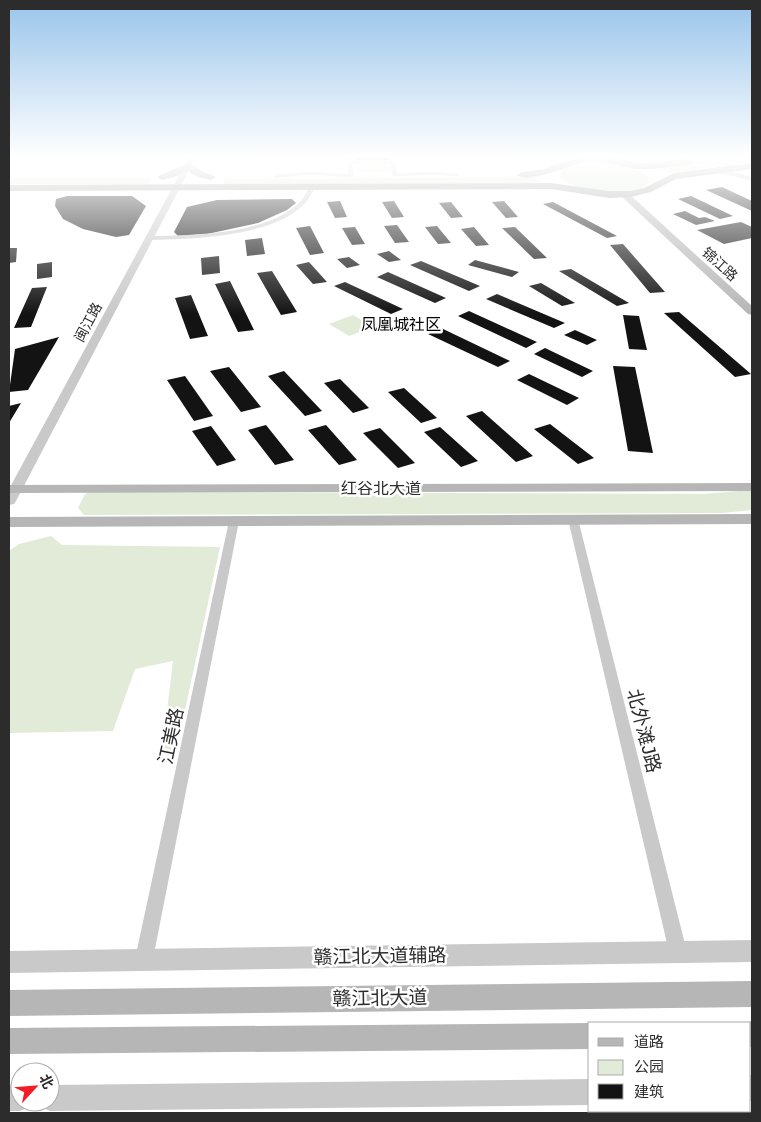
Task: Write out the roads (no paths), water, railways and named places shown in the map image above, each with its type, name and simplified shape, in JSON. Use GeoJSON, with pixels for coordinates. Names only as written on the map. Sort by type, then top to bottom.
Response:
{"type":"FeatureCollection","features":[{"type":"Feature","properties":{"kind":"main road","name":"锦江路"},"geometry":{"type":"LineString","coordinates":[[641,209],[752,312]]}},
{"type":"Feature","properties":{"kind":"main road","name":"红谷北大道"},"geometry":{"type":"LineString","coordinates":[[11,493],[752,487]]}},
{"type":"Feature","properties":{"kind":"main road","name":"红谷北大道"},"geometry":{"type":"LineString","coordinates":[[9,522],[752,519]]}},
{"type":"Feature","properties":{"kind":"main road","name":"赣江北大道"},"geometry":{"type":"LineString","coordinates":[[9,1003],[752,994]]}},
{"type":"Feature","properties":{"kind":"main road"},"geometry":{"type":"LineString","coordinates":[[9,1042],[588,1036]]}},
{"type":"Feature","properties":{"kind":"street","name":"闽江路"},"geometry":{"type":"LineString","coordinates":[[11,493],[165,209]]}},
{"type":"Feature","properties":{"kind":"street"},"geometry":{"type":"LineString","coordinates":[[150,238],[214,234],[271,221],[294,209]]}},
{"type":"Feature","properties":{"kind":"street","name":"北外滩J路"},"geometry":{"type":"LineString","coordinates":[[572,520],[678,952]]}},
{"type":"Feature","properties":{"kind":"street","name":"江美路"},"geometry":{"type":"LineString","coordinates":[[144,959],[234,521]]}},
{"type":"Feature","properties":{"kind":"street","name":"赣江北大道辅路"},"geometry":{"type":"LineString","coordinates":[[9,962],[752,951]]}},
{"type":"Feature","properties":{"kind":"street"},"geometry":{"type":"LineString","coordinates":[[60,1098],[588,1092]]}},
{"type":"Feature","properties":{"kind":"district","name":"凤凰城社区"},"geometry":{"type":"Point","coordinates":[401,324]}}]}
